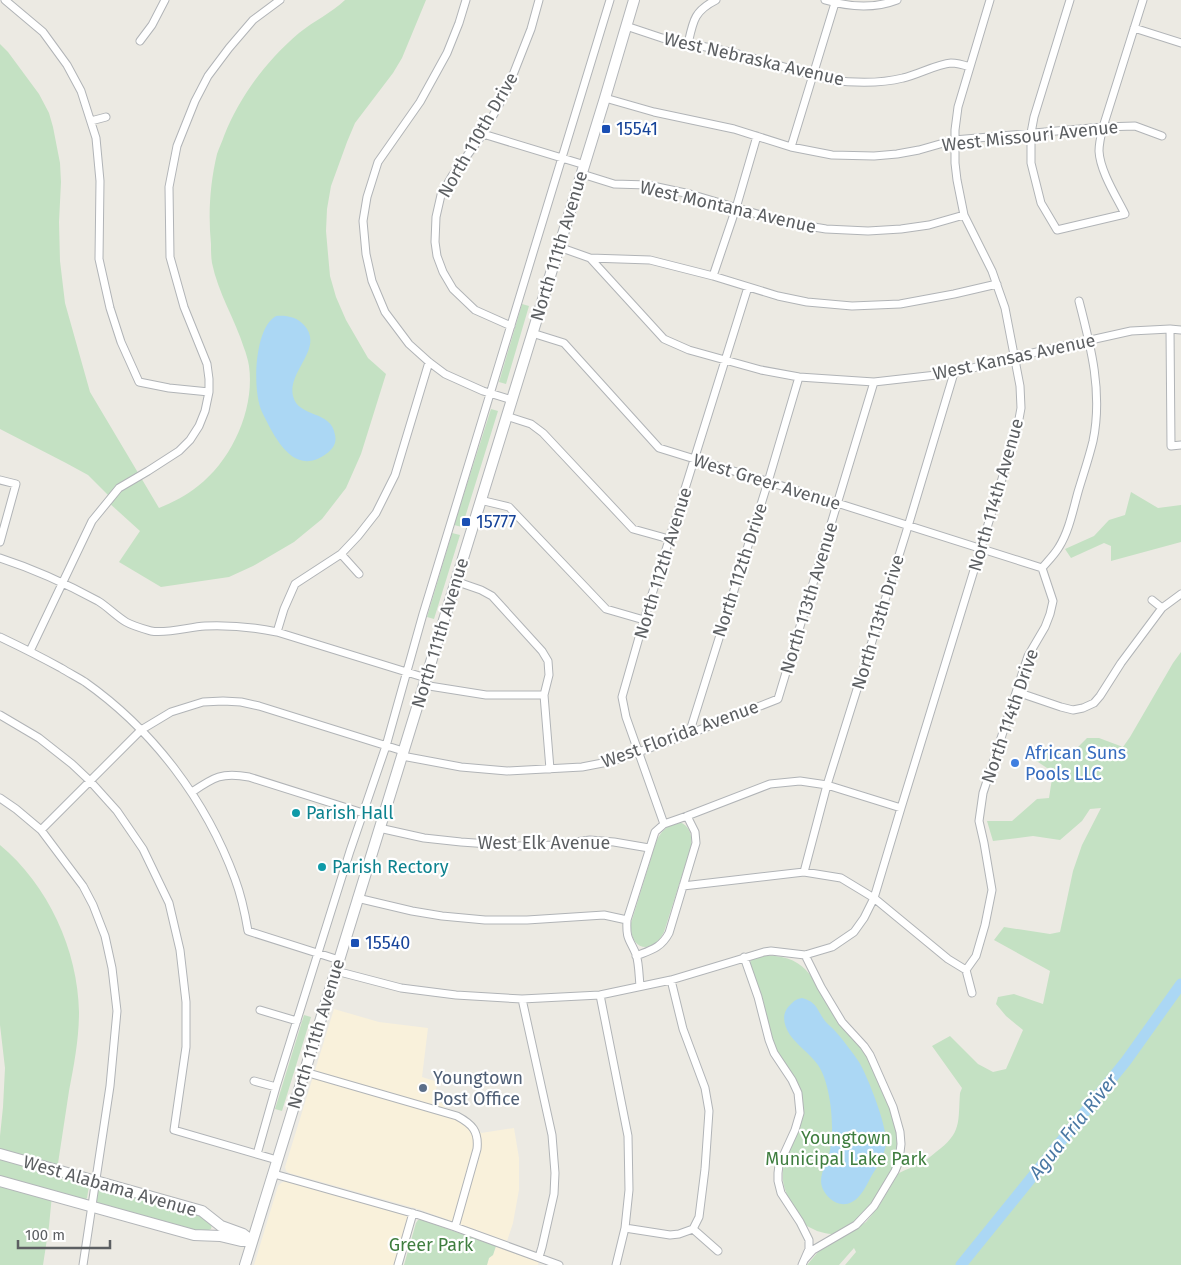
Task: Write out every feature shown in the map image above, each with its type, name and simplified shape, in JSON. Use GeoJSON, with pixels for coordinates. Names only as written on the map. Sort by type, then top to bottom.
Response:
{"type":"FeatureCollection","features":[{"type":"Feature","properties":{"kind":"street"},"geometry":{"type":"LineString","coordinates":[[5,0],[43,32],[81,91],[96,138],[100,181],[99,259],[110,308],[121,342],[139,382],[169,388],[209,392]]}},
{"type":"Feature","properties":{"kind":"street"},"geometry":{"type":"LineString","coordinates":[[140,41],[152,25],[164,0]]}},
{"type":"Feature","properties":{"kind":"street"},"geometry":{"type":"LineString","coordinates":[[30,651],[92,521],[119,488],[179,451],[190,440],[199,426],[209,392],[209,379],[207,364],[184,307],[170,257],[169,187],[177,146],[195,101],[208,76],[228,48],[253,20],[280,0]]}},
{"type":"Feature","properties":{"kind":"street"},"geometry":{"type":"LineString","coordinates":[[466,0],[447,53],[420,102],[378,162],[367,197],[363,221],[366,254],[372,281],[385,312],[409,344],[445,374],[463,383],[512,400]]}},
{"type":"Feature","properties":{"kind":"street","name":"North 110th Drive"},"geometry":{"type":"LineString","coordinates":[[511,326],[475,310],[453,288],[443,272],[437,256],[435,242],[436,216],[441,194],[483,134],[510,83],[539,0]]}},
{"type":"Feature","properties":{"kind":"street","name":"North 111th Avenue"},"geometry":{"type":"LineString","coordinates":[[257,1154],[318,953],[386,746],[423,614],[610,0]]}},
{"type":"Feature","properties":{"kind":"street","name":"North 111th Avenue"},"geometry":{"type":"LineString","coordinates":[[245,1265],[634,0]]}},
{"type":"Feature","properties":{"kind":"street"},"geometry":{"type":"LineString","coordinates":[[688,44],[692,26],[697,15],[703,7],[716,0]]}},
{"type":"Feature","properties":{"kind":"street"},"geometry":{"type":"LineString","coordinates":[[825,0],[848,5],[872,6],[897,0]]}},
{"type":"Feature","properties":{"kind":"street","name":"North 114th Avenue"},"geometry":{"type":"LineString","coordinates":[[805,955],[832,947],[854,932],[864,918],[874,898],[1019,420],[1021,393],[1019,375],[1005,308],[989,265],[964,215],[957,180],[954,140],[958,108],[990,0]]}},
{"type":"Feature","properties":{"kind":"street"},"geometry":{"type":"LineString","coordinates":[[1070,0],[1031,133],[1031,163],[1041,203],[1057,230],[1125,214],[1102,168],[1099,151],[1103,127],[1143,0]]}},
{"type":"Feature","properties":{"kind":"street"},"geometry":{"type":"LineString","coordinates":[[791,147],[835,3]]}},
{"type":"Feature","properties":{"kind":"street","name":"West Nebraska Avenue"},"geometry":{"type":"LineString","coordinates":[[626,26],[688,44],[735,53],[843,82],[874,82],[904,78],[952,63],[970,67]]}},
{"type":"Feature","properties":{"kind":"street"},"geometry":{"type":"LineString","coordinates":[[1134,28],[1181,43]]}},
{"type":"Feature","properties":{"kind":"street","name":"West Missouri Avenue"},"geometry":{"type":"LineString","coordinates":[[605,98],[640,108],[717,125],[791,147],[832,155],[874,156],[905,153],[954,140],[1103,127],[1135,126],[1162,136]]}},
{"type":"Feature","properties":{"kind":"street"},"geometry":{"type":"LineString","coordinates":[[91,121],[106,117]]}},
{"type":"Feature","properties":{"kind":"street","name":"West Montana Avenue"},"geometry":{"type":"LineString","coordinates":[[483,134],[562,158],[614,184],[648,186],[682,192],[784,222],[847,231],[886,231],[929,225],[964,215]]}},
{"type":"Feature","properties":{"kind":"street"},"geometry":{"type":"LineString","coordinates":[[713,276],[736,208],[757,136]]}},
{"type":"Feature","properties":{"kind":"street","name":"West Kansas Avenue"},"geometry":{"type":"LineString","coordinates":[[559,247],[590,258],[664,339],[689,350],[761,370],[799,377],[874,382],[954,373],[1014,357],[1132,331],[1181,330]]}},
{"type":"Feature","properties":{"kind":"street"},"geometry":{"type":"LineString","coordinates":[[590,258],[650,260],[713,276],[778,296],[807,302],[852,306],[900,304],[997,284]]}},
{"type":"Feature","properties":{"kind":"street","name":"North 112th Avenue"},"geometry":{"type":"LineString","coordinates":[[664,824],[624,713],[622,697],[644,620],[748,287]]}},
{"type":"Feature","properties":{"kind":"street"},"geometry":{"type":"LineString","coordinates":[[1042,568],[1056,552],[1063,538],[1093,441],[1097,414],[1096,374],[1090,341],[1079,301]]}},
{"type":"Feature","properties":{"kind":"street"},"geometry":{"type":"LineString","coordinates":[[1170,329],[1171,446],[1181,445]]}},
{"type":"Feature","properties":{"kind":"street","name":"West Greer Avenue"},"geometry":{"type":"LineString","coordinates":[[532,333],[564,343],[659,448],[1042,568]]}},
{"type":"Feature","properties":{"kind":"street"},"geometry":{"type":"LineString","coordinates":[[277,632],[284,609],[295,584],[341,554],[358,536],[376,512],[396,475],[429,362]]}},
{"type":"Feature","properties":{"kind":"street","name":"North 113th Drive"},"geometry":{"type":"LineString","coordinates":[[804,872],[828,785],[909,526],[954,373]]}},
{"type":"Feature","properties":{"kind":"street","name":"North 112th Drive"},"geometry":{"type":"LineString","coordinates":[[688,734],[768,482],[799,377]]}},
{"type":"Feature","properties":{"kind":"street","name":"North 113th Avenue"},"geometry":{"type":"LineString","coordinates":[[778,699],[874,382]]}},
{"type":"Feature","properties":{"kind":"street"},"geometry":{"type":"LineString","coordinates":[[506,416],[531,424],[543,433],[633,529],[669,539]]}},
{"type":"Feature","properties":{"kind":"street"},"geometry":{"type":"LineString","coordinates":[[0,480],[16,484],[0,542]]}},
{"type":"Feature","properties":{"kind":"street"},"geometry":{"type":"LineString","coordinates":[[480,500],[508,507],[606,609],[644,620]]}},
{"type":"Feature","properties":{"kind":"street"},"geometry":{"type":"LineString","coordinates":[[341,554],[359,574]]}},
{"type":"Feature","properties":{"kind":"street"},"geometry":{"type":"LineString","coordinates":[[0,558],[62,583],[100,602],[127,623],[153,632],[204,626],[256,628],[277,632],[407,672],[425,681],[486,695],[544,695]]}},
{"type":"Feature","properties":{"kind":"street","name":"North 114th Drive"},"geometry":{"type":"LineString","coordinates":[[966,970],[976,956],[992,890],[979,821],[983,792],[1028,656],[1045,627],[1053,601],[1042,568]]}},
{"type":"Feature","properties":{"kind":"street"},"geometry":{"type":"LineString","coordinates":[[455,581],[492,596],[542,651],[548,661],[549,675],[544,695],[550,769]]}},
{"type":"Feature","properties":{"kind":"street"},"geometry":{"type":"LineString","coordinates":[[1017,692],[1073,710],[1094,703],[1162,608],[1181,594]]}},
{"type":"Feature","properties":{"kind":"street"},"geometry":{"type":"LineString","coordinates":[[1152,600],[1162,608]]}},
{"type":"Feature","properties":{"kind":"street"},"geometry":{"type":"LineString","coordinates":[[0,637],[83,680],[114,704],[167,759],[192,792],[215,833],[236,879],[248,931],[339,960]]}},
{"type":"Feature","properties":{"kind":"street","name":"West Florida Avenue"},"geometry":{"type":"LineString","coordinates":[[41,830],[140,730],[170,712],[203,702],[223,700],[259,706],[403,753],[461,767],[507,771],[582,767],[613,761],[778,699]]}},
{"type":"Feature","properties":{"kind":"street"},"geometry":{"type":"LineString","coordinates":[[0,715],[39,738],[72,764],[117,811],[143,849],[169,903],[180,950],[186,1002],[186,1047],[174,1130],[278,1160]]}},
{"type":"Feature","properties":{"kind":"street"},"geometry":{"type":"LineString","coordinates":[[192,792],[212,778],[236,774],[363,813]]}},
{"type":"Feature","properties":{"kind":"street"},"geometry":{"type":"LineString","coordinates":[[640,986],[636,956],[626,934],[627,920],[655,832],[664,824],[770,784],[800,781],[828,785],[900,808]]}},
{"type":"Feature","properties":{"kind":"street"},"geometry":{"type":"LineString","coordinates":[[0,798],[41,830],[83,886],[93,905],[105,936],[112,968],[117,1011],[110,1086],[83,1265]]}},
{"type":"Feature","properties":{"kind":"street"},"geometry":{"type":"LineString","coordinates":[[636,956],[656,948],[665,940],[669,933],[696,842],[694,832],[686,816]]}},
{"type":"Feature","properties":{"kind":"street","name":"West Elk Avenue"},"geometry":{"type":"LineString","coordinates":[[379,828],[424,838],[471,843],[517,846],[590,840],[649,848]]}},
{"type":"Feature","properties":{"kind":"street"},"geometry":{"type":"LineString","coordinates":[[683,886],[804,872],[841,878],[874,898],[948,960],[966,970],[972,993]]}},
{"type":"Feature","properties":{"kind":"street"},"geometry":{"type":"LineString","coordinates":[[357,898],[412,911],[484,920],[545,920],[604,915],[627,920]]}},
{"type":"Feature","properties":{"kind":"street"},"geometry":{"type":"LineString","coordinates":[[336,971],[401,988],[456,995],[522,999],[600,995],[671,980],[744,957],[771,951],[805,955],[842,1022],[870,1055],[893,1107],[900,1132],[900,1144],[899,1161],[895,1171],[874,1206],[856,1225],[813,1250],[804,1262]]}},
{"type":"Feature","properties":{"kind":"street"},"geometry":{"type":"LineString","coordinates":[[744,957],[758,997],[774,1054],[792,1080],[798,1093],[800,1113],[795,1130],[779,1165],[778,1181],[781,1193],[809,1240],[809,1248],[804,1262]]}},
{"type":"Feature","properties":{"kind":"street"},"geometry":{"type":"LineString","coordinates":[[625,1228],[670,1235],[679,1234],[693,1229],[699,1217],[709,1111],[705,1088],[683,1029],[671,980]]}},
{"type":"Feature","properties":{"kind":"street"},"geometry":{"type":"LineString","coordinates":[[600,995],[628,1136],[629,1190],[625,1228],[616,1265]]}},
{"type":"Feature","properties":{"kind":"street"},"geometry":{"type":"LineString","coordinates":[[522,999],[552,1136],[555,1173],[554,1194],[539,1257]]}},
{"type":"Feature","properties":{"kind":"street","name":"North 111th Avenue"},"geometry":{"type":"LineString","coordinates":[[260,1010],[297,1021]]}},
{"type":"Feature","properties":{"kind":"street"},"geometry":{"type":"LineString","coordinates":[[305,1072],[457,1116],[474,1129],[478,1141],[477,1149],[455,1226]]}},
{"type":"Feature","properties":{"kind":"street","name":"North 111th Avenue"},"geometry":{"type":"LineString","coordinates":[[254,1081],[276,1087]]}},
{"type":"Feature","properties":{"kind":"street","name":"West Alabama Avenue"},"geometry":{"type":"LineString","coordinates":[[0,1154],[202,1211],[221,1226],[243,1234],[252,1241]]}},
{"type":"Feature","properties":{"kind":"street"},"geometry":{"type":"LineString","coordinates":[[274,1174],[455,1226],[559,1265]]}},
{"type":"Feature","properties":{"kind":"street","name":"West Alabama Avenue"},"geometry":{"type":"LineString","coordinates":[[0,1181],[194,1235],[220,1236],[241,1241],[252,1241]]}},
{"type":"Feature","properties":{"kind":"street"},"geometry":{"type":"LineString","coordinates":[[398,1265],[412,1213]]}},
{"type":"Feature","properties":{"kind":"street"},"geometry":{"type":"LineString","coordinates":[[693,1229],[718,1251]]}},
{"type":"Feature","properties":{"kind":"shaded area"},"geometry":{"type":"Polygon","coordinates":[[[334,1009],[379,1022],[428,1028],[422,1077],[438,1082],[433,1100],[442,1103],[446,1109],[474,1123],[481,1133],[514,1128],[519,1158],[519,1190],[513,1223],[507,1241],[418,1209],[286,1171],[285,1167],[334,1009]]]}},
{"type":"Feature","properties":{"kind":"shaded area"},"geometry":{"type":"Polygon","coordinates":[[[285,1181],[406,1215],[408,1220],[394,1265],[254,1265],[278,1186],[285,1181]]]}},
{"type":"Feature","properties":{"kind":"shaded area"},"geometry":{"type":"Polygon","coordinates":[[[496,1246],[539,1261],[538,1265],[487,1265],[496,1246]]]}},
{"type":"Feature","properties":{"kind":"green space"},"geometry":{"type":"Polygon","coordinates":[[[345,0],[426,0],[402,58],[355,123],[331,186],[327,209],[326,231],[330,276],[336,297],[346,320],[368,358],[386,374],[361,454],[346,488],[322,519],[294,542],[253,566],[229,577],[161,587],[119,562],[140,531],[108,502],[111,498],[88,475],[0,429],[0,44],[39,94],[49,113],[53,127],[60,163],[60,261],[65,303],[90,392],[159,508],[193,490],[221,462],[231,448],[238,432],[248,399],[250,382],[248,359],[218,285],[212,261],[210,199],[218,152],[230,121],[246,93],[265,67],[299,33],[345,0]]]}},
{"type":"Feature","properties":{"kind":"green space"},"geometry":{"type":"Polygon","coordinates":[[[522,304],[529,306],[506,384],[499,382],[522,304]]]}},
{"type":"Feature","properties":{"kind":"green space"},"geometry":{"type":"Polygon","coordinates":[[[491,409],[498,411],[462,527],[454,525],[491,409]]]}},
{"type":"Feature","properties":{"kind":"green space"},"geometry":{"type":"Polygon","coordinates":[[[1131,492],[1158,508],[1181,505],[1181,542],[1111,561],[1111,546],[1104,543],[1071,558],[1065,549],[1094,536],[1109,520],[1125,515],[1131,492]]]}},
{"type":"Feature","properties":{"kind":"green space"},"geometry":{"type":"Polygon","coordinates":[[[452,533],[460,535],[434,619],[427,617],[452,533]]]}},
{"type":"Feature","properties":{"kind":"green space"},"geometry":{"type":"Polygon","coordinates":[[[1181,652],[1181,1265],[845,1265],[856,1252],[854,1248],[839,1265],[807,1265],[818,1252],[866,1222],[879,1206],[898,1174],[926,1160],[944,1145],[954,1133],[957,1126],[962,1088],[932,1046],[950,1036],[978,1064],[993,1072],[1006,1069],[1023,1030],[1006,1016],[996,1004],[998,997],[1014,994],[1043,1004],[1050,971],[994,940],[1004,927],[1050,934],[1060,932],[1073,871],[1082,845],[1101,808],[1090,809],[1082,821],[1060,840],[1033,836],[993,841],[987,821],[1012,821],[1037,799],[1049,798],[1053,772],[1035,760],[1038,748],[1075,750],[1087,738],[1099,738],[1123,747],[1181,652]]]}},
{"type":"Feature","properties":{"kind":"green space"},"geometry":{"type":"Polygon","coordinates":[[[680,822],[690,832],[691,847],[664,932],[654,945],[642,947],[634,939],[631,932],[631,923],[656,842],[665,829],[672,824],[680,822]]]}},
{"type":"Feature","properties":{"kind":"green space"},"geometry":{"type":"Polygon","coordinates":[[[0,845],[17,861],[46,899],[66,942],[73,965],[79,1022],[57,1170],[0,1154],[5,1068],[0,1025],[0,845]]]}},
{"type":"Feature","properties":{"kind":"green space","name":"Youngtown Municipal Lake Park"},"geometry":{"type":"Polygon","coordinates":[[[760,956],[788,958],[806,970],[841,1026],[859,1045],[868,1058],[885,1095],[894,1122],[898,1150],[890,1173],[878,1195],[866,1211],[857,1220],[834,1234],[817,1231],[807,1226],[795,1211],[784,1186],[783,1173],[785,1162],[799,1130],[803,1104],[799,1090],[780,1058],[775,1045],[763,1000],[750,964],[752,959],[760,956]]]}},
{"type":"Feature","properties":{"kind":"green space"},"geometry":{"type":"Polygon","coordinates":[[[304,1015],[311,1017],[282,1111],[275,1109],[304,1015]]]}},
{"type":"Feature","properties":{"kind":"green space"},"geometry":{"type":"Polygon","coordinates":[[[0,1158],[88,1183],[87,1198],[85,1200],[0,1179],[0,1158]]]}},
{"type":"Feature","properties":{"kind":"green space"},"geometry":{"type":"Polygon","coordinates":[[[0,1181],[52,1195],[43,1265],[0,1265],[0,1181]]]}},
{"type":"Feature","properties":{"kind":"green space"},"geometry":{"type":"Polygon","coordinates":[[[101,1187],[199,1213],[212,1224],[211,1229],[200,1233],[96,1203],[97,1190],[101,1187]]]}},
{"type":"Feature","properties":{"kind":"green space","name":"Greer Park"},"geometry":{"type":"Polygon","coordinates":[[[418,1220],[496,1246],[493,1255],[489,1258],[487,1265],[404,1265],[418,1220]]]}},
{"type":"Feature","properties":{"kind":"water"},"geometry":{"type":"Polygon","coordinates":[[[276,316],[295,318],[304,325],[309,334],[308,351],[295,378],[293,396],[301,408],[328,421],[333,427],[335,438],[334,446],[331,450],[314,460],[304,461],[294,458],[286,451],[272,432],[259,402],[256,376],[259,346],[263,333],[276,316]]]}},
{"type":"Feature","properties":{"kind":"water"},"geometry":{"type":"Polygon","coordinates":[[[802,998],[814,1004],[825,1021],[839,1035],[859,1062],[872,1090],[886,1136],[886,1144],[881,1161],[861,1194],[847,1204],[838,1203],[830,1198],[824,1191],[821,1182],[822,1173],[829,1155],[832,1131],[831,1107],[826,1083],[818,1065],[790,1035],[784,1019],[788,1007],[797,999],[802,998]]]}},
{"type":"Feature","properties":{"kind":"waterway","name":"Agua Fria River"},"geometry":{"type":"LineString","coordinates":[[961,1265],[1126,1061],[1181,984]]}},
{"type":"Feature","properties":{"kind":"place","name":"15541"},"geometry":{"type":"Point","coordinates":[606,129]}},
{"type":"Feature","properties":{"kind":"place","name":"15777"},"geometry":{"type":"Point","coordinates":[466,522]}},
{"type":"Feature","properties":{"kind":"place","name":"African Suns Pools LLC"},"geometry":{"type":"Point","coordinates":[1015,763]}},
{"type":"Feature","properties":{"kind":"place","name":"Parish Hall"},"geometry":{"type":"Point","coordinates":[296,813]}},
{"type":"Feature","properties":{"kind":"place","name":"Parish Rectory"},"geometry":{"type":"Point","coordinates":[322,867]}},
{"type":"Feature","properties":{"kind":"place","name":"15540"},"geometry":{"type":"Point","coordinates":[355,943]}},
{"type":"Feature","properties":{"kind":"place","name":"Youngtown Post Office"},"geometry":{"type":"Point","coordinates":[423,1088]}}]}
